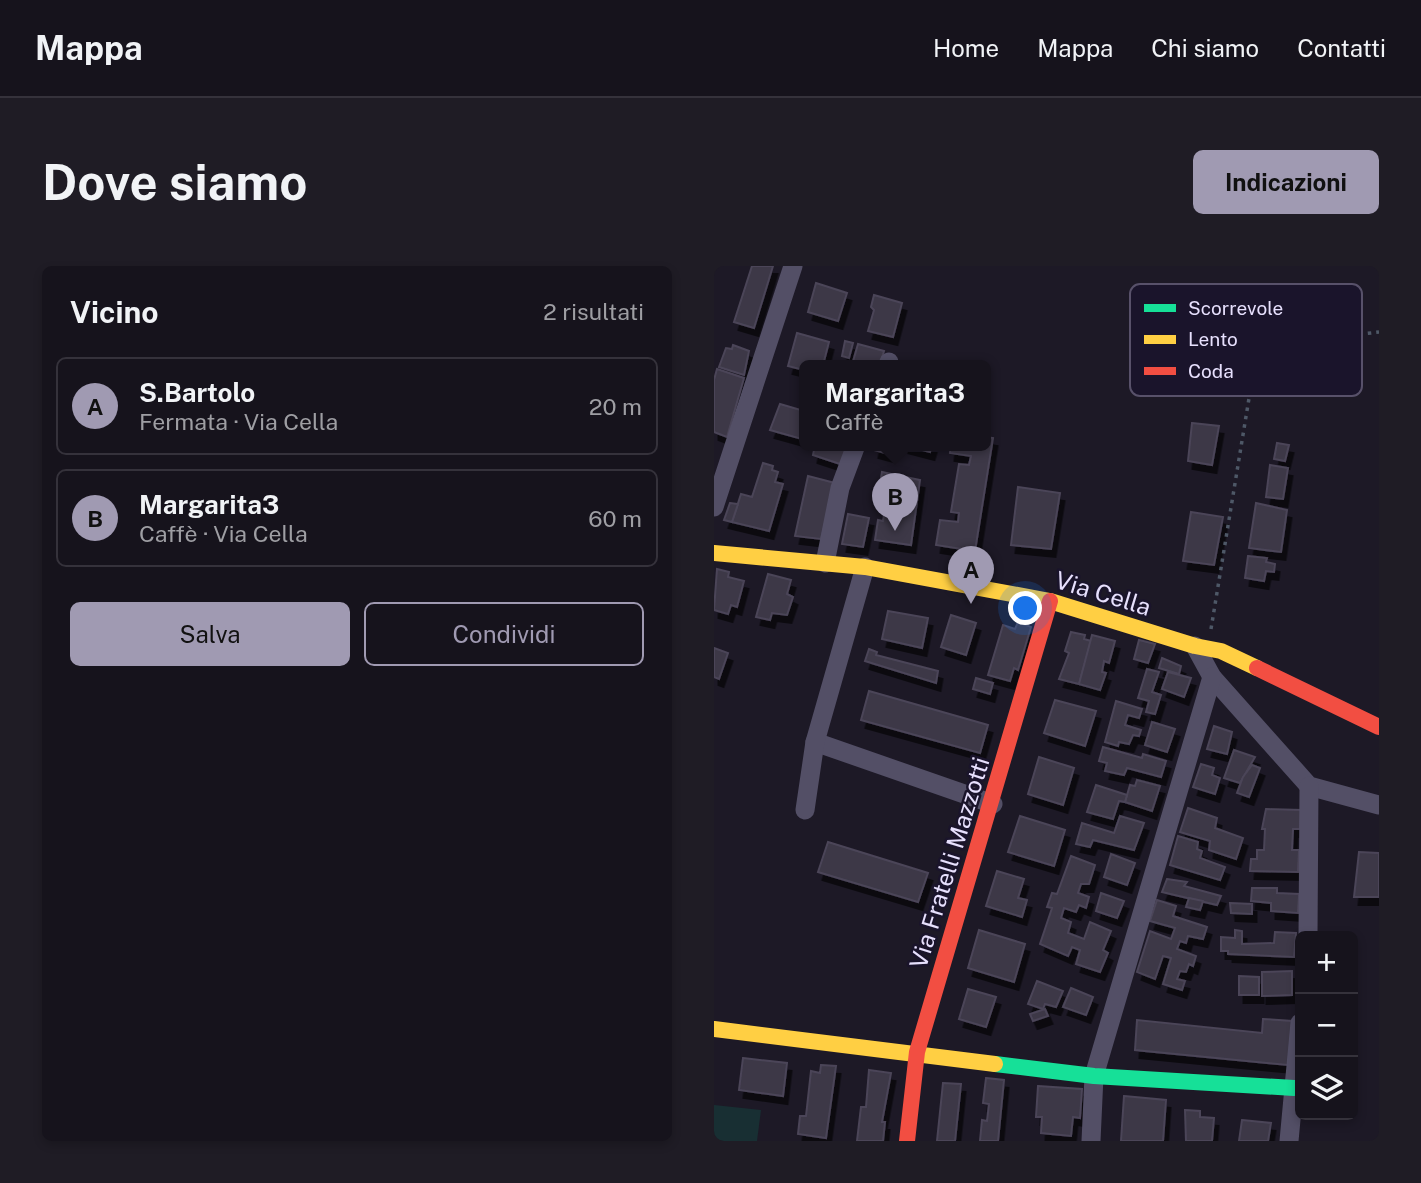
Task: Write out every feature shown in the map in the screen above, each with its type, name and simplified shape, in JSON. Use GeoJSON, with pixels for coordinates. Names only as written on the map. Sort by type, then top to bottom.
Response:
{"type":"FeatureCollection","features":[{"type":"Feature","properties":{"kind":"street"},"geometry":{"type":"LineString","coordinates":[[714,507],[793,266]]}},
{"type":"Feature","properties":{"kind":"street"},"geometry":{"type":"LineString","coordinates":[[825,563],[840,488],[854,451]]}},
{"type":"Feature","properties":{"kind":"street","name":"Via Cella"},"geometry":{"type":"LineString","coordinates":[[714,553],[865,567],[1051,601],[1221,651],[1379,727]]}},
{"type":"Feature","properties":{"kind":"street"},"geometry":{"type":"LineString","coordinates":[[805,810],[815,742],[865,567]]}},
{"type":"Feature","properties":{"kind":"street","name":"Via Fratelli Mazzotti"},"geometry":{"type":"LineString","coordinates":[[907,1141],[917,1052],[993,804],[1051,601]]}},
{"type":"Feature","properties":{"kind":"street"},"geometry":{"type":"LineString","coordinates":[[1201,647],[1212,677],[1310,786],[1379,805]]}},
{"type":"Feature","properties":{"kind":"street"},"geometry":{"type":"LineString","coordinates":[[1091,1141],[1094,1076],[1212,677]]}},
{"type":"Feature","properties":{"kind":"street"},"geometry":{"type":"LineString","coordinates":[[815,742],[993,804]]}},
{"type":"Feature","properties":{"kind":"street"},"geometry":{"type":"LineString","coordinates":[[1308,931],[1310,786]]}},
{"type":"Feature","properties":{"kind":"street"},"geometry":{"type":"LineString","coordinates":[[714,1029],[1094,1076],[1294,1088]]}},
{"type":"Feature","properties":{"kind":"street"},"geometry":{"type":"LineString","coordinates":[[1289,1141],[1297,1057]]}},
{"type":"Feature","properties":{"kind":"path"},"geometry":{"type":"LineString","coordinates":[[1201,647],[1249,396]]}},
{"type":"Feature","properties":{"kind":"green space"},"geometry":{"type":"Polygon","coordinates":[[[714,1105],[761,1110],[757,1141],[714,1141],[714,1105]]]}},
{"type":"Feature","properties":{"kind":"building"},"geometry":{"type":"Polygon","coordinates":[[[752,266],[773,266],[754,328],[734,322],[752,266]]]}},
{"type":"Feature","properties":{"kind":"building"},"geometry":{"type":"Polygon","coordinates":[[[816,283],[847,293],[838,321],[808,312],[816,283]]]}},
{"type":"Feature","properties":{"kind":"building"},"geometry":{"type":"Polygon","coordinates":[[[874,295],[902,303],[893,337],[868,331],[874,310],[871,307],[874,295]]]}},
{"type":"Feature","properties":{"kind":"building"},"geometry":{"type":"Polygon","coordinates":[[[797,333],[829,342],[824,360],[799,360],[799,369],[788,366],[797,333]]]}},
{"type":"Feature","properties":{"kind":"building"},"geometry":{"type":"Polygon","coordinates":[[[845,341],[853,343],[849,358],[842,356],[845,341]]]}},
{"type":"Feature","properties":{"kind":"building"},"geometry":{"type":"Polygon","coordinates":[[[858,344],[884,351],[881,360],[853,360],[858,344]]]}},
{"type":"Feature","properties":{"kind":"building"},"geometry":{"type":"Polygon","coordinates":[[[733,345],[749,351],[744,375],[719,367],[726,348],[732,349],[733,345]]]}},
{"type":"Feature","properties":{"kind":"building"},"geometry":{"type":"Polygon","coordinates":[[[717,369],[744,378],[727,437],[714,432],[714,380],[717,369]]]}},
{"type":"Feature","properties":{"kind":"building"},"geometry":{"type":"Polygon","coordinates":[[[780,404],[799,410],[799,438],[770,430],[780,404]]]}},
{"type":"Feature","properties":{"kind":"building"},"geometry":{"type":"Polygon","coordinates":[[[1192,423],[1219,426],[1212,465],[1188,461],[1192,423]]]}},
{"type":"Feature","properties":{"kind":"building"},"geometry":{"type":"Polygon","coordinates":[[[1277,443],[1289,445],[1285,461],[1274,459],[1277,443]]]}},
{"type":"Feature","properties":{"kind":"building"},"geometry":{"type":"Polygon","coordinates":[[[814,451],[846,451],[843,465],[813,455],[814,451]]]}},
{"type":"Feature","properties":{"kind":"building"},"geometry":{"type":"Polygon","coordinates":[[[991,451],[975,551],[936,545],[940,520],[958,522],[959,513],[951,512],[959,464],[969,465],[971,456],[950,453],[991,451]]]}},
{"type":"Feature","properties":{"kind":"building"},"geometry":{"type":"Polygon","coordinates":[[[763,463],[773,466],[772,470],[778,472],[775,482],[783,484],[769,531],[732,522],[741,494],[752,497],[763,463]]]}},
{"type":"Feature","properties":{"kind":"building"},"geometry":{"type":"Polygon","coordinates":[[[1270,465],[1288,468],[1283,499],[1266,497],[1270,465]]]}},
{"type":"Feature","properties":{"kind":"building"},"geometry":{"type":"Polygon","coordinates":[[[882,472],[920,480],[911,545],[875,540],[878,520],[883,521],[888,491],[879,489],[882,472]]]}},
{"type":"Feature","properties":{"kind":"building"},"geometry":{"type":"Polygon","coordinates":[[[808,476],[835,483],[821,539],[795,536],[808,476]]]}},
{"type":"Feature","properties":{"kind":"building"},"geometry":{"type":"Polygon","coordinates":[[[1018,487],[1060,493],[1051,549],[1011,545],[1018,487]]]}},
{"type":"Feature","properties":{"kind":"building"},"geometry":{"type":"Polygon","coordinates":[[[730,503],[738,504],[732,522],[724,520],[730,503]]]}},
{"type":"Feature","properties":{"kind":"building"},"geometry":{"type":"Polygon","coordinates":[[[1256,503],[1287,510],[1281,552],[1249,548],[1256,503]]]}},
{"type":"Feature","properties":{"kind":"building"},"geometry":{"type":"Polygon","coordinates":[[[1191,512],[1223,517],[1214,565],[1183,561],[1191,512]]]}},
{"type":"Feature","properties":{"kind":"building"},"geometry":{"type":"Polygon","coordinates":[[[848,514],[869,518],[863,547],[842,544],[848,514]]]}},
{"type":"Feature","properties":{"kind":"building"},"geometry":{"type":"Polygon","coordinates":[[[1248,556],[1267,558],[1266,562],[1275,564],[1274,572],[1266,571],[1264,581],[1245,578],[1248,556]]]}},
{"type":"Feature","properties":{"kind":"building"},"geometry":{"type":"Polygon","coordinates":[[[717,569],[729,572],[728,577],[744,581],[737,607],[731,605],[728,614],[714,610],[717,569]]]}},
{"type":"Feature","properties":{"kind":"building"},"geometry":{"type":"Polygon","coordinates":[[[768,574],[791,580],[787,594],[793,597],[787,615],[772,613],[770,620],[756,617],[768,574]]]}},
{"type":"Feature","properties":{"kind":"building"},"geometry":{"type":"Polygon","coordinates":[[[888,611],[928,618],[922,648],[882,639],[888,611]]]}},
{"type":"Feature","properties":{"kind":"building"},"geometry":{"type":"Polygon","coordinates":[[[951,615],[976,623],[966,655],[941,647],[951,615]]]}},
{"type":"Feature","properties":{"kind":"building"},"geometry":{"type":"Polygon","coordinates":[[[1018,622],[1031,627],[1018,670],[1014,668],[1010,681],[988,675],[1003,625],[1015,629],[1018,622]]]}},
{"type":"Feature","properties":{"kind":"building"},"geometry":{"type":"Polygon","coordinates":[[[1071,632],[1085,635],[1084,639],[1091,641],[1079,684],[1059,679],[1069,653],[1065,651],[1071,632]]]}},
{"type":"Feature","properties":{"kind":"building"},"geometry":{"type":"Polygon","coordinates":[[[1092,635],[1115,641],[1109,663],[1104,661],[1102,672],[1106,673],[1100,690],[1079,684],[1092,635]]]}},
{"type":"Feature","properties":{"kind":"building"},"geometry":{"type":"Polygon","coordinates":[[[1139,640],[1155,644],[1148,663],[1134,659],[1139,640]]]}},
{"type":"Feature","properties":{"kind":"building"},"geometry":{"type":"Polygon","coordinates":[[[714,648],[728,653],[719,679],[714,677],[714,648]]]}},
{"type":"Feature","properties":{"kind":"building"},"geometry":{"type":"Polygon","coordinates":[[[869,649],[877,652],[876,655],[938,671],[936,683],[865,661],[869,649]]]}},
{"type":"Feature","properties":{"kind":"building"},"geometry":{"type":"Polygon","coordinates":[[[1162,658],[1181,666],[1179,674],[1159,668],[1162,658]]]}},
{"type":"Feature","properties":{"kind":"building"},"geometry":{"type":"Polygon","coordinates":[[[1147,669],[1159,672],[1152,692],[1161,695],[1155,714],[1146,712],[1149,701],[1138,698],[1147,669]]]}},
{"type":"Feature","properties":{"kind":"building"},"geometry":{"type":"Polygon","coordinates":[[[1168,672],[1191,678],[1184,697],[1162,689],[1168,672]]]}},
{"type":"Feature","properties":{"kind":"building"},"geometry":{"type":"Polygon","coordinates":[[[976,678],[993,683],[990,694],[973,689],[976,678]]]}},
{"type":"Feature","properties":{"kind":"building"},"geometry":{"type":"Polygon","coordinates":[[[869,691],[988,725],[980,753],[861,720],[869,691]]]}},
{"type":"Feature","properties":{"kind":"building"},"geometry":{"type":"Polygon","coordinates":[[[1055,700],[1096,711],[1085,746],[1044,733],[1055,700]]]}},
{"type":"Feature","properties":{"kind":"building"},"geometry":{"type":"Polygon","coordinates":[[[1116,701],[1142,709],[1139,718],[1128,715],[1125,725],[1141,730],[1139,736],[1133,735],[1129,744],[1119,742],[1118,746],[1105,742],[1116,701]]]}},
{"type":"Feature","properties":{"kind":"building"},"geometry":{"type":"Polygon","coordinates":[[[1152,722],[1175,729],[1167,752],[1145,745],[1152,722]]]}},
{"type":"Feature","properties":{"kind":"building"},"geometry":{"type":"Polygon","coordinates":[[[1214,726],[1232,732],[1227,754],[1207,749],[1214,726]]]}},
{"type":"Feature","properties":{"kind":"building"},"geometry":{"type":"Polygon","coordinates":[[[1103,747],[1142,758],[1143,754],[1166,761],[1161,777],[1127,768],[1124,775],[1105,771],[1107,763],[1099,761],[1103,747]]]}},
{"type":"Feature","properties":{"kind":"building"},"geometry":{"type":"Polygon","coordinates":[[[1234,750],[1255,757],[1240,783],[1224,778],[1234,750]]]}},
{"type":"Feature","properties":{"kind":"building"},"geometry":{"type":"Polygon","coordinates":[[[1039,757],[1074,768],[1063,805],[1028,794],[1039,757]]]}},
{"type":"Feature","properties":{"kind":"building"},"geometry":{"type":"Polygon","coordinates":[[[1201,764],[1214,768],[1212,775],[1220,778],[1215,794],[1193,787],[1201,764]]]}},
{"type":"Feature","properties":{"kind":"building"},"geometry":{"type":"Polygon","coordinates":[[[1252,765],[1260,768],[1249,797],[1237,793],[1243,777],[1252,765]]]}},
{"type":"Feature","properties":{"kind":"building"},"geometry":{"type":"Polygon","coordinates":[[[1137,780],[1160,786],[1152,811],[1125,802],[1130,785],[1135,786],[1137,780]]]}},
{"type":"Feature","properties":{"kind":"building"},"geometry":{"type":"Polygon","coordinates":[[[1096,785],[1127,795],[1125,802],[1119,801],[1113,819],[1087,812],[1096,785]]]}},
{"type":"Feature","properties":{"kind":"building"},"geometry":{"type":"Polygon","coordinates":[[[1188,808],[1217,818],[1215,828],[1243,838],[1236,859],[1209,850],[1210,841],[1180,832],[1188,808]]]}},
{"type":"Feature","properties":{"kind":"building"},"geometry":{"type":"Polygon","coordinates":[[[1266,809],[1301,810],[1300,829],[1293,829],[1292,850],[1299,850],[1298,872],[1250,871],[1251,859],[1257,859],[1257,850],[1264,850],[1265,829],[1262,829],[1266,809]]]}},
{"type":"Feature","properties":{"kind":"building"},"geometry":{"type":"Polygon","coordinates":[[[1020,816],[1065,830],[1054,866],[1008,852],[1020,816]]]}},
{"type":"Feature","properties":{"kind":"building"},"geometry":{"type":"Polygon","coordinates":[[[1120,816],[1144,823],[1134,850],[1093,840],[1090,847],[1076,844],[1082,823],[1114,833],[1120,816]]]}},
{"type":"Feature","properties":{"kind":"building"},"geometry":{"type":"Polygon","coordinates":[[[1178,836],[1198,842],[1197,849],[1202,851],[1200,858],[1225,867],[1220,880],[1170,865],[1178,836]]]}},
{"type":"Feature","properties":{"kind":"building"},"geometry":{"type":"Polygon","coordinates":[[[828,842],[928,873],[918,902],[818,872],[828,842]]]}},
{"type":"Feature","properties":{"kind":"building"},"geometry":{"type":"Polygon","coordinates":[[[1359,852],[1379,853],[1379,897],[1354,897],[1359,852]]]}},
{"type":"Feature","properties":{"kind":"building"},"geometry":{"type":"Polygon","coordinates":[[[1111,854],[1135,863],[1127,885],[1104,877],[1111,854]]]}},
{"type":"Feature","properties":{"kind":"building"},"geometry":{"type":"Polygon","coordinates":[[[1071,856],[1095,865],[1089,884],[1081,884],[1078,893],[1089,897],[1086,908],[1079,905],[1076,912],[1064,908],[1061,918],[1071,922],[1068,933],[1084,939],[1090,922],[1111,931],[1103,950],[1108,953],[1100,972],[1076,964],[1080,950],[1072,947],[1068,956],[1040,944],[1052,908],[1047,907],[1052,893],[1057,894],[1071,856]]]}},
{"type":"Feature","properties":{"kind":"building"},"geometry":{"type":"Polygon","coordinates":[[[997,871],[1024,879],[1018,898],[1027,900],[1022,917],[986,906],[997,871]]]}},
{"type":"Feature","properties":{"kind":"building"},"geometry":{"type":"Polygon","coordinates":[[[1167,879],[1187,882],[1184,886],[1221,896],[1217,905],[1162,892],[1167,879]]]}},
{"type":"Feature","properties":{"kind":"building"},"geometry":{"type":"Polygon","coordinates":[[[1252,888],[1277,888],[1277,893],[1299,894],[1298,913],[1271,911],[1271,903],[1251,901],[1252,888]]]}},
{"type":"Feature","properties":{"kind":"building"},"geometry":{"type":"Polygon","coordinates":[[[1101,893],[1124,901],[1117,918],[1096,911],[1101,893]]]}},
{"type":"Feature","properties":{"kind":"building"},"geometry":{"type":"Polygon","coordinates":[[[1189,898],[1203,901],[1200,910],[1186,907],[1189,898]]]}},
{"type":"Feature","properties":{"kind":"building"},"geometry":{"type":"Polygon","coordinates":[[[1157,900],[1176,906],[1173,916],[1207,927],[1203,939],[1188,936],[1186,943],[1180,941],[1177,949],[1196,956],[1193,966],[1189,964],[1186,972],[1180,971],[1177,979],[1185,981],[1182,990],[1163,984],[1171,958],[1163,956],[1155,979],[1137,972],[1150,931],[1171,939],[1175,928],[1150,921],[1157,900]]]}},
{"type":"Feature","properties":{"kind":"building"},"geometry":{"type":"Polygon","coordinates":[[[1230,903],[1252,904],[1252,914],[1231,913],[1230,903]]]}},
{"type":"Feature","properties":{"kind":"building"},"geometry":{"type":"Polygon","coordinates":[[[979,930],[1025,944],[1014,982],[968,968],[979,930]]]}},
{"type":"Feature","properties":{"kind":"building"},"geometry":{"type":"Polygon","coordinates":[[[1235,930],[1242,931],[1242,944],[1274,943],[1275,932],[1295,933],[1294,957],[1228,954],[1228,951],[1221,951],[1221,937],[1235,938],[1235,930]]]}},
{"type":"Feature","properties":{"kind":"building"},"geometry":{"type":"Polygon","coordinates":[[[1292,971],[1292,995],[1262,996],[1262,972],[1292,971]]]}},
{"type":"Feature","properties":{"kind":"building"},"geometry":{"type":"Polygon","coordinates":[[[1239,976],[1259,977],[1259,995],[1239,995],[1239,976]]]}},
{"type":"Feature","properties":{"kind":"building"},"geometry":{"type":"Polygon","coordinates":[[[1037,981],[1063,991],[1056,1007],[1045,1004],[1043,1009],[1028,1004],[1037,981]]]}},
{"type":"Feature","properties":{"kind":"building"},"geometry":{"type":"Polygon","coordinates":[[[1071,988],[1093,997],[1086,1015],[1063,1007],[1071,988]]]}},
{"type":"Feature","properties":{"kind":"building"},"geometry":{"type":"Polygon","coordinates":[[[968,989],[996,997],[986,1027],[959,1019],[968,989]]]}},
{"type":"Feature","properties":{"kind":"building"},"geometry":{"type":"Polygon","coordinates":[[[1045,1009],[1048,1016],[1033,1021],[1030,1014],[1045,1009]]]}},
{"type":"Feature","properties":{"kind":"building"},"geometry":{"type":"Polygon","coordinates":[[[1263,1019],[1292,1021],[1288,1065],[1135,1050],[1137,1020],[1262,1033],[1263,1019]]]}},
{"type":"Feature","properties":{"kind":"building"},"geometry":{"type":"Polygon","coordinates":[[[743,1058],[787,1063],[783,1096],[739,1090],[743,1058]]]}},
{"type":"Feature","properties":{"kind":"building"},"geometry":{"type":"Polygon","coordinates":[[[821,1065],[836,1066],[826,1138],[798,1134],[800,1116],[806,1116],[811,1071],[820,1073],[821,1065]]]}},
{"type":"Feature","properties":{"kind":"building"},"geometry":{"type":"Polygon","coordinates":[[[869,1070],[891,1073],[882,1122],[885,1122],[883,1141],[857,1141],[861,1107],[866,1107],[869,1070]]]}},
{"type":"Feature","properties":{"kind":"building"},"geometry":{"type":"Polygon","coordinates":[[[986,1078],[1004,1080],[998,1141],[980,1141],[982,1120],[987,1121],[989,1104],[983,1103],[986,1078]]]}},
{"type":"Feature","properties":{"kind":"building"},"geometry":{"type":"Polygon","coordinates":[[[943,1083],[961,1084],[955,1141],[937,1141],[943,1083]]]}},
{"type":"Feature","properties":{"kind":"building"},"geometry":{"type":"Polygon","coordinates":[[[1038,1086],[1082,1089],[1080,1118],[1073,1117],[1071,1136],[1041,1133],[1042,1117],[1036,1117],[1038,1086]]]}},
{"type":"Feature","properties":{"kind":"building"},"geometry":{"type":"Polygon","coordinates":[[[1124,1096],[1166,1100],[1163,1141],[1121,1141],[1124,1096]]]}},
{"type":"Feature","properties":{"kind":"building"},"geometry":{"type":"Polygon","coordinates":[[[1185,1110],[1200,1111],[1200,1117],[1214,1118],[1212,1141],[1186,1141],[1185,1110]]]}},
{"type":"Feature","properties":{"kind":"building"},"geometry":{"type":"Polygon","coordinates":[[[1242,1120],[1271,1123],[1268,1141],[1239,1141],[1242,1120]]]}},
{"type":"Feature","properties":{"kind":"traffic: fast"},"geometry":{"type":"LineString","coordinates":[[995,1064],[1094,1076],[1294,1088]]}},
{"type":"Feature","properties":{"kind":"traffic: slow"},"geometry":{"type":"LineString","coordinates":[[714,553],[865,567],[1050,601],[1195,646],[1221,651],[1257,668]]}},
{"type":"Feature","properties":{"kind":"traffic: slow"},"geometry":{"type":"LineString","coordinates":[[714,1029],[995,1064]]}},
{"type":"Feature","properties":{"kind":"traffic: jam"},"geometry":{"type":"LineString","coordinates":[[907,1141],[917,1052],[1050,601]]}},
{"type":"Feature","properties":{"kind":"traffic: jam"},"geometry":{"type":"LineString","coordinates":[[1257,668],[1379,727]]}},
{"type":"Feature","properties":{"kind":"place","name":"Margarita3"},"geometry":{"type":"Point","coordinates":[895,531]}},
{"type":"Feature","properties":{"kind":"place","name":"S.Bartolo"},"geometry":{"type":"Point","coordinates":[971,604]}}]}
